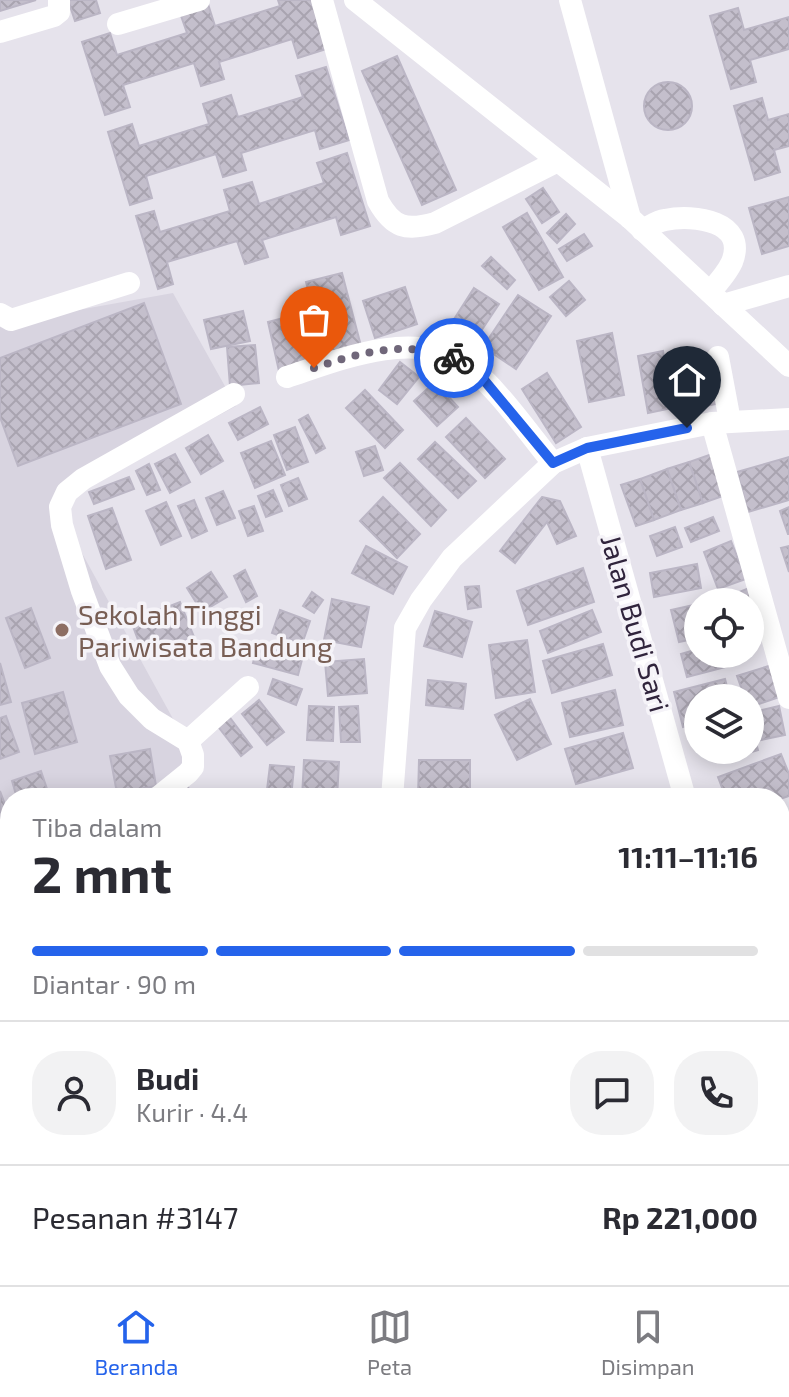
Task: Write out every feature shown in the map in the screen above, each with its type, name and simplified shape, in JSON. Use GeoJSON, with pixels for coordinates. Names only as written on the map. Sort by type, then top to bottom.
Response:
{"type":"FeatureCollection","features":[{"type":"Feature","properties":{"kind":"street"},"geometry":{"type":"LineString","coordinates":[[0,32],[54,16],[59,12],[59,0]]}},
{"type":"Feature","properties":{"kind":"street"},"geometry":{"type":"LineString","coordinates":[[118,24],[199,0]]}},
{"type":"Feature","properties":{"kind":"street"},"geometry":{"type":"LineString","coordinates":[[322,0],[378,201],[395,223],[417,228],[435,223],[558,161]]}},
{"type":"Feature","properties":{"kind":"street"},"geometry":{"type":"LineString","coordinates":[[355,0],[636,224],[789,366]]}},
{"type":"Feature","properties":{"kind":"street"},"geometry":{"type":"LineString","coordinates":[[570,0],[636,224]]}},
{"type":"Feature","properties":{"kind":"street"},"geometry":{"type":"LineString","coordinates":[[636,224],[677,219],[703,220],[725,227],[733,234],[733,260],[717,298]]}},
{"type":"Feature","properties":{"kind":"street"},"geometry":{"type":"LineString","coordinates":[[0,314],[11,320],[129,283]]}},
{"type":"Feature","properties":{"kind":"street"},"geometry":{"type":"LineString","coordinates":[[717,298],[789,286]]}},
{"type":"Feature","properties":{"kind":"street"},"geometry":{"type":"LineString","coordinates":[[287,377],[341,359],[377,352],[408,347],[434,351],[461,361],[484,380],[553,463]]}},
{"type":"Feature","properties":{"kind":"street"},"geometry":{"type":"LineString","coordinates":[[718,357],[721,422],[789,698]]}},
{"type":"Feature","properties":{"kind":"street"},"geometry":{"type":"LineString","coordinates":[[169,788],[193,767],[188,741],[152,719],[129,696],[110,666],[82,591],[62,525],[60,507],[67,492],[83,479],[234,394]]}},
{"type":"Feature","properties":{"kind":"street"},"geometry":{"type":"LineString","coordinates":[[393,788],[405,628],[452,558],[553,463],[587,448],[721,422],[789,419]]}},
{"type":"Feature","properties":{"kind":"street","name":"Jalan Budi Sari"},"geometry":{"type":"LineString","coordinates":[[587,448],[682,788]]}},
{"type":"Feature","properties":{"kind":"street"},"geometry":{"type":"LineString","coordinates":[[188,741],[248,687]]}},
{"type":"Feature","properties":{"kind":"shaded area","name":"Sekolah Tinggi Pariwisata Bandung"},"geometry":{"type":"Polygon","coordinates":[[[173,293],[236,406],[55,504],[194,757],[158,788],[0,788],[0,324],[173,293]]]}},
{"type":"Feature","properties":{"kind":"building"},"geometry":{"type":"Polygon","coordinates":[[[0,0],[36,0],[0,11],[0,0]]]}},
{"type":"Feature","properties":{"kind":"building"},"geometry":{"type":"Polygon","coordinates":[[[68,0],[96,0],[100,13],[75,21],[68,0]]]}},
{"type":"Feature","properties":{"kind":"building"},"geometry":{"type":"Polygon","coordinates":[[[278,0],[311,0],[326,49],[298,58],[292,39],[219,62],[224,79],[201,86],[194,63],[123,85],[130,107],[105,115],[82,42],[110,33],[117,55],[187,33],[180,13],[208,4],[215,26],[280,6],[278,0]]]}},
{"type":"Feature","properties":{"kind":"building"},"geometry":{"type":"Polygon","coordinates":[[[738,8],[744,30],[789,17],[789,49],[750,60],[756,82],[731,89],[710,16],[738,8]]]}},
{"type":"Feature","properties":{"kind":"building"},"geometry":{"type":"Polygon","coordinates":[[[397,56],[456,190],[422,205],[362,71],[397,56]]]}},
{"type":"Feature","properties":{"kind":"building"},"geometry":{"type":"Polygon","coordinates":[[[326,67],[349,140],[320,149],[315,130],[241,153],[246,170],[223,177],[216,154],[146,176],[152,198],[130,205],[108,132],[132,124],[139,146],[209,124],[203,104],[231,95],[238,117],[303,97],[296,76],[326,67]]]}},
{"type":"Feature","properties":{"kind":"building"},"geometry":{"type":"Polygon","coordinates":[[[668,82],[685,89],[692,106],[685,123],[668,130],[651,123],[644,106],[651,89],[668,82]]]}},
{"type":"Feature","properties":{"kind":"building"},"geometry":{"type":"Polygon","coordinates":[[[762,98],[768,120],[789,114],[789,146],[774,150],[780,172],[755,180],[734,106],[762,98]]]}},
{"type":"Feature","properties":{"kind":"building"},"geometry":{"type":"Polygon","coordinates":[[[347,153],[370,226],[341,235],[336,217],[262,240],[268,257],[245,264],[237,241],[167,262],[173,284],[158,289],[136,216],[154,211],[160,232],[230,211],[224,190],[252,182],[259,204],[324,183],[317,163],[347,153]]]}},
{"type":"Feature","properties":{"kind":"building"},"geometry":{"type":"Polygon","coordinates":[[[543,188],[559,212],[542,223],[526,199],[543,188]]]}},
{"type":"Feature","properties":{"kind":"building"},"geometry":{"type":"Polygon","coordinates":[[[789,197],[789,246],[762,254],[749,208],[789,197]]]}},
{"type":"Feature","properties":{"kind":"building"},"geometry":{"type":"Polygon","coordinates":[[[527,213],[563,277],[539,290],[503,227],[527,213]]]}},
{"type":"Feature","properties":{"kind":"building"},"geometry":{"type":"Polygon","coordinates":[[[566,214],[575,224],[557,243],[547,233],[566,214]]]}},
{"type":"Feature","properties":{"kind":"building"},"geometry":{"type":"Polygon","coordinates":[[[584,234],[592,246],[567,261],[559,249],[584,234]]]}},
{"type":"Feature","properties":{"kind":"building"},"geometry":{"type":"Polygon","coordinates":[[[491,257],[515,280],[507,289],[482,266],[491,257]]]}},
{"type":"Feature","properties":{"kind":"building"},"geometry":{"type":"Polygon","coordinates":[[[342,273],[361,346],[325,355],[306,282],[342,273]]]}},
{"type":"Feature","properties":{"kind":"building"},"geometry":{"type":"Polygon","coordinates":[[[569,281],[585,300],[566,316],[550,297],[569,281]]]}},
{"type":"Feature","properties":{"kind":"building"},"geometry":{"type":"Polygon","coordinates":[[[405,287],[417,324],[375,338],[363,301],[405,287]]]}},
{"type":"Feature","properties":{"kind":"building"},"geometry":{"type":"Polygon","coordinates":[[[474,288],[499,304],[475,340],[451,324],[474,288]]]}},
{"type":"Feature","properties":{"kind":"building"},"geometry":{"type":"Polygon","coordinates":[[[518,295],[551,316],[516,369],[483,347],[518,295]]]}},
{"type":"Feature","properties":{"kind":"building"},"geometry":{"type":"Polygon","coordinates":[[[144,303],[181,404],[18,466],[0,417],[0,358],[144,303]]]}},
{"type":"Feature","properties":{"kind":"building"},"geometry":{"type":"Polygon","coordinates":[[[243,311],[250,341],[211,349],[204,320],[243,311]]]}},
{"type":"Feature","properties":{"kind":"building"},"geometry":{"type":"Polygon","coordinates":[[[299,314],[310,364],[279,371],[268,322],[299,314]]]}},
{"type":"Feature","properties":{"kind":"building"},"geometry":{"type":"Polygon","coordinates":[[[612,333],[624,395],[589,402],[577,341],[612,333]]]}},
{"type":"Feature","properties":{"kind":"building"},"geometry":{"type":"Polygon","coordinates":[[[255,345],[259,383],[230,386],[227,347],[255,345]]]}},
{"type":"Feature","properties":{"kind":"building"},"geometry":{"type":"Polygon","coordinates":[[[663,351],[672,408],[648,413],[638,356],[663,351]]]}},
{"type":"Feature","properties":{"kind":"building"},"geometry":{"type":"Polygon","coordinates":[[[706,355],[716,404],[684,410],[674,362],[706,355]]]}},
{"type":"Feature","properties":{"kind":"building"},"geometry":{"type":"Polygon","coordinates":[[[400,362],[419,377],[397,404],[379,390],[400,362]]]}},
{"type":"Feature","properties":{"kind":"building"},"geometry":{"type":"Polygon","coordinates":[[[547,373],[581,427],[556,443],[522,389],[547,373]]]}},
{"type":"Feature","properties":{"kind":"building"},"geometry":{"type":"Polygon","coordinates":[[[435,382],[458,407],[437,426],[414,401],[435,382]]]}},
{"type":"Feature","properties":{"kind":"building"},"geometry":{"type":"Polygon","coordinates":[[[365,390],[403,430],[385,448],[346,408],[365,390]]]}},
{"type":"Feature","properties":{"kind":"building"},"geometry":{"type":"Polygon","coordinates":[[[260,407],[268,424],[238,440],[229,423],[260,407]]]}},
{"type":"Feature","properties":{"kind":"building"},"geometry":{"type":"Polygon","coordinates":[[[308,415],[325,448],[316,453],[299,420],[308,415]]]}},
{"type":"Feature","properties":{"kind":"building"},"geometry":{"type":"Polygon","coordinates":[[[466,418],[505,459],[485,478],[446,437],[466,418]]]}},
{"type":"Feature","properties":{"kind":"building"},"geometry":{"type":"Polygon","coordinates":[[[295,427],[308,462],[287,470],[274,435],[295,427]]]}},
{"type":"Feature","properties":{"kind":"building"},"geometry":{"type":"Polygon","coordinates":[[[208,435],[223,461],[201,474],[186,448],[208,435]]]}},
{"type":"Feature","properties":{"kind":"building"},"geometry":{"type":"Polygon","coordinates":[[[271,441],[285,475],[255,488],[241,453],[271,441]]]}},
{"type":"Feature","properties":{"kind":"building"},"geometry":{"type":"Polygon","coordinates":[[[435,442],[476,481],[458,498],[418,459],[435,442]]]}},
{"type":"Feature","properties":{"kind":"building"},"geometry":{"type":"Polygon","coordinates":[[[375,446],[383,470],[364,476],[356,452],[375,446]]]}},
{"type":"Feature","properties":{"kind":"building"},"geometry":{"type":"Polygon","coordinates":[[[175,454],[190,482],[170,493],[155,464],[175,454]]]}},
{"type":"Feature","properties":{"kind":"building"},"geometry":{"type":"Polygon","coordinates":[[[712,454],[726,495],[703,503],[689,462],[712,454]]]}},
{"type":"Feature","properties":{"kind":"building"},"geometry":{"type":"Polygon","coordinates":[[[789,457],[789,500],[748,512],[737,472],[789,457]]]}},
{"type":"Feature","properties":{"kind":"building"},"geometry":{"type":"Polygon","coordinates":[[[689,462],[703,503],[681,510],[667,469],[689,462]]]}},
{"type":"Feature","properties":{"kind":"building"},"geometry":{"type":"Polygon","coordinates":[[[400,463],[446,510],[431,526],[384,478],[400,463]]]}},
{"type":"Feature","properties":{"kind":"building"},"geometry":{"type":"Polygon","coordinates":[[[149,464],[160,490],[147,495],[136,471],[149,464]]]}},
{"type":"Feature","properties":{"kind":"building"},"geometry":{"type":"Polygon","coordinates":[[[667,469],[681,510],[654,520],[640,479],[667,469]]]}},
{"type":"Feature","properties":{"kind":"building"},"geometry":{"type":"Polygon","coordinates":[[[129,477],[134,489],[94,504],[89,492],[129,477]]]}},
{"type":"Feature","properties":{"kind":"building"},"geometry":{"type":"Polygon","coordinates":[[[298,478],[307,499],[289,506],[281,485],[298,478]]]}},
{"type":"Feature","properties":{"kind":"building"},"geometry":{"type":"Polygon","coordinates":[[[640,479],[654,520],[636,526],[621,485],[640,479]]]}},
{"type":"Feature","properties":{"kind":"building"},"geometry":{"type":"Polygon","coordinates":[[[273,490],[282,511],[266,517],[258,496],[273,490]]]}},
{"type":"Feature","properties":{"kind":"building"},"geometry":{"type":"Polygon","coordinates":[[[223,491],[235,518],[217,525],[206,498],[223,491]]]}},
{"type":"Feature","properties":{"kind":"building"},"geometry":{"type":"Polygon","coordinates":[[[383,497],[420,534],[397,558],[360,521],[383,497]]]}},
{"type":"Feature","properties":{"kind":"building"},"geometry":{"type":"Polygon","coordinates":[[[542,497],[560,501],[576,536],[557,544],[547,522],[515,563],[500,551],[542,497]]]}},
{"type":"Feature","properties":{"kind":"building"},"geometry":{"type":"Polygon","coordinates":[[[194,500],[207,531],[192,538],[178,506],[194,500]]]}},
{"type":"Feature","properties":{"kind":"building"},"geometry":{"type":"Polygon","coordinates":[[[166,502],[181,536],[161,545],[146,511],[166,502]]]}},
{"type":"Feature","properties":{"kind":"building"},"geometry":{"type":"Polygon","coordinates":[[[254,506],[263,531],[248,536],[239,511],[254,506]]]}},
{"type":"Feature","properties":{"kind":"building"},"geometry":{"type":"Polygon","coordinates":[[[789,507],[789,534],[788,534],[780,511],[789,507]]]}},
{"type":"Feature","properties":{"kind":"building"},"geometry":{"type":"Polygon","coordinates":[[[112,508],[131,560],[106,569],[88,516],[112,508]]]}},
{"type":"Feature","properties":{"kind":"building"},"geometry":{"type":"Polygon","coordinates":[[[713,517],[719,531],[691,542],[685,528],[713,517]]]}},
{"type":"Feature","properties":{"kind":"building"},"geometry":{"type":"Polygon","coordinates":[[[675,527],[682,547],[657,556],[650,536],[675,527]]]}},
{"type":"Feature","properties":{"kind":"building"},"geometry":{"type":"Polygon","coordinates":[[[731,541],[746,579],[718,588],[704,552],[731,541]]]}},
{"type":"Feature","properties":{"kind":"building"},"geometry":{"type":"Polygon","coordinates":[[[366,546],[407,567],[393,594],[352,573],[366,546]]]}},
{"type":"Feature","properties":{"kind":"building"},"geometry":{"type":"Polygon","coordinates":[[[789,546],[789,572],[781,548],[789,546]]]}},
{"type":"Feature","properties":{"kind":"building"},"geometry":{"type":"Polygon","coordinates":[[[697,564],[701,588],[684,588],[684,591],[654,597],[650,573],[697,564]]]}},
{"type":"Feature","properties":{"kind":"building"},"geometry":{"type":"Polygon","coordinates":[[[583,568],[594,602],[528,625],[517,591],[583,568]]]}},
{"type":"Feature","properties":{"kind":"building"},"geometry":{"type":"Polygon","coordinates":[[[245,570],[257,596],[246,602],[234,576],[245,570]]]}},
{"type":"Feature","properties":{"kind":"building"},"geometry":{"type":"Polygon","coordinates":[[[211,572],[227,597],[202,612],[187,588],[211,572]]]}},
{"type":"Feature","properties":{"kind":"building"},"geometry":{"type":"Polygon","coordinates":[[[479,586],[481,607],[468,609],[465,587],[479,586]]]}},
{"type":"Feature","properties":{"kind":"building"},"geometry":{"type":"Polygon","coordinates":[[[312,592],[323,600],[314,613],[303,606],[312,592]]]}},
{"type":"Feature","properties":{"kind":"building"},"geometry":{"type":"Polygon","coordinates":[[[332,599],[369,607],[361,647],[324,640],[332,599]]]}},
{"type":"Feature","properties":{"kind":"building"},"geometry":{"type":"Polygon","coordinates":[[[180,602],[194,637],[144,656],[131,621],[180,602]]]}},
{"type":"Feature","properties":{"kind":"building"},"geometry":{"type":"Polygon","coordinates":[[[684,607],[684,641],[679,642],[671,610],[684,607]]]}},
{"type":"Feature","properties":{"kind":"building"},"geometry":{"type":"Polygon","coordinates":[[[31,608],[50,658],[25,668],[6,618],[31,608]]]}},
{"type":"Feature","properties":{"kind":"building"},"geometry":{"type":"Polygon","coordinates":[[[280,610],[310,621],[302,644],[272,633],[280,610]]]}},
{"type":"Feature","properties":{"kind":"building"},"geometry":{"type":"Polygon","coordinates":[[[592,610],[601,632],[548,653],[540,631],[592,610]]]}},
{"type":"Feature","properties":{"kind":"building"},"geometry":{"type":"Polygon","coordinates":[[[435,611],[472,622],[462,657],[424,646],[435,611]]]}},
{"type":"Feature","properties":{"kind":"building"},"geometry":{"type":"Polygon","coordinates":[[[527,640],[535,692],[496,698],[489,645],[527,640]]]}},
{"type":"Feature","properties":{"kind":"building"},"geometry":{"type":"Polygon","coordinates":[[[258,644],[303,656],[298,675],[253,663],[258,644]]]}},
{"type":"Feature","properties":{"kind":"building"},"geometry":{"type":"Polygon","coordinates":[[[603,644],[612,675],[552,693],[543,661],[603,644]]]}},
{"type":"Feature","properties":{"kind":"building"},"geometry":{"type":"Polygon","coordinates":[[[364,659],[367,693],[328,696],[325,662],[364,659]]]}},
{"type":"Feature","properties":{"kind":"building"},"geometry":{"type":"Polygon","coordinates":[[[0,663],[11,702],[0,705],[0,663]]]}},
{"type":"Feature","properties":{"kind":"building"},"geometry":{"type":"Polygon","coordinates":[[[772,665],[782,696],[764,702],[764,684],[740,684],[737,676],[772,665]]]}},
{"type":"Feature","properties":{"kind":"building"},"geometry":{"type":"Polygon","coordinates":[[[685,668],[722,668],[687,677],[685,668]]]}},
{"type":"Feature","properties":{"kind":"building"},"geometry":{"type":"Polygon","coordinates":[[[273,679],[302,689],[296,705],[268,694],[273,679]]]}},
{"type":"Feature","properties":{"kind":"building"},"geometry":{"type":"Polygon","coordinates":[[[725,679],[726,684],[705,684],[725,679]]]}},
{"type":"Feature","properties":{"kind":"building"},"geometry":{"type":"Polygon","coordinates":[[[428,680],[466,684],[463,709],[426,705],[428,680]]]}},
{"type":"Feature","properties":{"kind":"building"},"geometry":{"type":"Polygon","coordinates":[[[684,689],[683,727],[674,692],[684,689]]]}},
{"type":"Feature","properties":{"kind":"building"},"geometry":{"type":"Polygon","coordinates":[[[615,690],[623,725],[570,737],[562,703],[615,690]]]}},
{"type":"Feature","properties":{"kind":"building"},"geometry":{"type":"Polygon","coordinates":[[[63,692],[77,742],[35,754],[22,703],[63,692]]]}},
{"type":"Feature","properties":{"kind":"building"},"geometry":{"type":"Polygon","coordinates":[[[530,699],[551,744],[517,760],[495,715],[530,699]]]}},
{"type":"Feature","properties":{"kind":"building"},"geometry":{"type":"Polygon","coordinates":[[[259,700],[284,732],[267,745],[242,714],[259,700]]]}},
{"type":"Feature","properties":{"kind":"building"},"geometry":{"type":"Polygon","coordinates":[[[309,706],[334,707],[333,741],[307,740],[309,706]]]}},
{"type":"Feature","properties":{"kind":"building"},"geometry":{"type":"Polygon","coordinates":[[[358,706],[360,742],[341,742],[339,707],[358,706]]]}},
{"type":"Feature","properties":{"kind":"building"},"geometry":{"type":"Polygon","coordinates":[[[779,706],[785,735],[764,739],[764,710],[779,706]]]}},
{"type":"Feature","properties":{"kind":"building"},"geometry":{"type":"Polygon","coordinates":[[[228,715],[252,747],[241,756],[216,724],[228,715]]]}},
{"type":"Feature","properties":{"kind":"building"},"geometry":{"type":"Polygon","coordinates":[[[6,716],[19,752],[0,759],[0,718],[6,716]]]}},
{"type":"Feature","properties":{"kind":"building"},"geometry":{"type":"Polygon","coordinates":[[[623,733],[633,768],[576,784],[565,749],[623,733]]]}},
{"type":"Feature","properties":{"kind":"building"},"geometry":{"type":"Polygon","coordinates":[[[150,749],[156,786],[116,788],[110,756],[150,749]]]}},
{"type":"Feature","properties":{"kind":"building"},"geometry":{"type":"Polygon","coordinates":[[[781,754],[789,774],[789,788],[722,788],[718,777],[754,764],[764,764],[764,760],[781,754]]]}},
{"type":"Feature","properties":{"kind":"building"},"geometry":{"type":"Polygon","coordinates":[[[304,760],[339,762],[338,788],[303,788],[304,760]]]}},
{"type":"Feature","properties":{"kind":"building"},"geometry":{"type":"Polygon","coordinates":[[[419,760],[470,760],[470,788],[418,788],[419,760]]]}},
{"type":"Feature","properties":{"kind":"building"},"geometry":{"type":"Polygon","coordinates":[[[270,765],[294,767],[292,788],[267,788],[270,765]]]}},
{"type":"Feature","properties":{"kind":"building"},"geometry":{"type":"Polygon","coordinates":[[[41,771],[47,788],[14,788],[12,781],[41,771]]]}},
{"type":"Feature","properties":{"kind":"way so far"},"geometry":{"type":"LineString","coordinates":[[314,368],[341,359],[408,347],[454,358]]}},
{"type":"Feature","properties":{"kind":"place","name":"Sekolah Tinggi Pariwisata Bandung"},"geometry":{"type":"Point","coordinates":[62,630]}},
{"type":"Feature","properties":{"kind":"route"},"geometry":{"type":"LineString","coordinates":[[454,358],[484,380],[553,463],[587,448],[687,428]]}}]}
